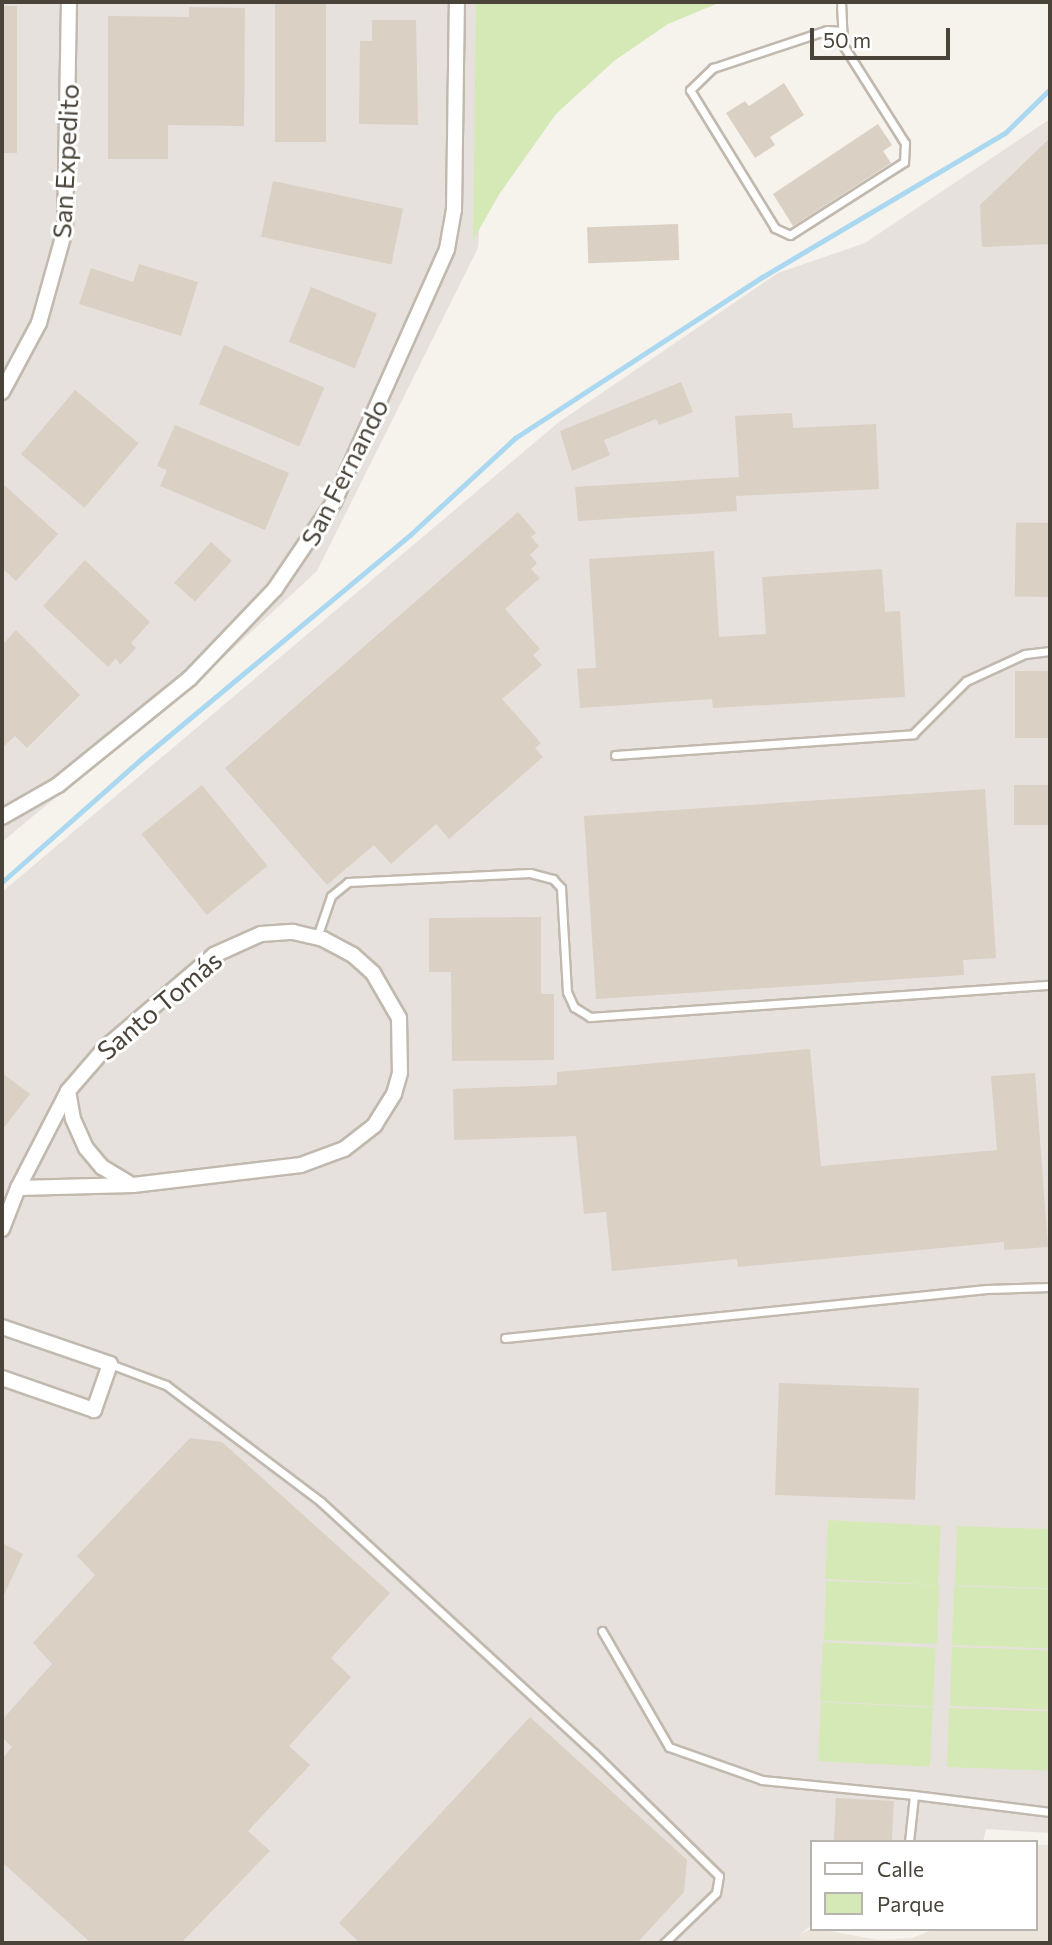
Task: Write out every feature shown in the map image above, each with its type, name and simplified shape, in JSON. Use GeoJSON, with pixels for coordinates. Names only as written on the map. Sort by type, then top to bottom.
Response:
{"type":"FeatureCollection","features":[{"type":"Feature","properties":{"kind":"street","name":"San Expedito"},"geometry":{"type":"LineString","coordinates":[[2,392],[39,323],[65,230],[69,2]]}},
{"type":"Feature","properties":{"kind":"street","name":"San Fernando"},"geometry":{"type":"LineString","coordinates":[[2,817],[58,786],[190,678],[275,589],[329,512],[447,249],[454,210],[457,2]]}},
{"type":"Feature","properties":{"kind":"street","name":"Santo Tomás"},"geometry":{"type":"LineString","coordinates":[[2,1229],[18,1188],[68,1091],[106,1047],[214,955],[261,934],[317,937],[353,955],[373,972],[399,1018],[400,1073],[394,1094],[375,1125],[344,1149],[313,1163],[133,1185],[18,1188]]}},
{"type":"Feature","properties":{"kind":"street"},"geometry":{"type":"LineString","coordinates":[[68,1091],[73,1119],[86,1148],[114,1178],[133,1185]]}},
{"type":"Feature","properties":{"kind":"street"},"geometry":{"type":"LineString","coordinates":[[2,1327],[110,1364],[94,1410],[2,1378]]}},
{"type":"Feature","properties":{"kind":"lane"},"geometry":{"type":"LineString","coordinates":[[841,2],[843,45],[905,144],[904,162],[790,235],[775,228],[690,90],[713,68],[827,30],[842,31]]}},
{"type":"Feature","properties":{"kind":"lane"},"geometry":{"type":"LineString","coordinates":[[615,755],[913,734],[966,681],[1025,654],[1050,651]]}},
{"type":"Feature","properties":{"kind":"lane"},"geometry":{"type":"LineString","coordinates":[[317,937],[331,896],[348,882],[530,873],[553,879],[561,888],[567,992],[574,1007],[590,1017],[1050,985]]}},
{"type":"Feature","properties":{"kind":"lane"},"geometry":{"type":"LineString","coordinates":[[505,1338],[987,1289],[1050,1287]]}},
{"type":"Feature","properties":{"kind":"lane"},"geometry":{"type":"LineString","coordinates":[[110,1364],[166,1385],[321,1502],[594,1753],[719,1877],[716,1893],[664,1943]]}},
{"type":"Feature","properties":{"kind":"lane"},"geometry":{"type":"LineString","coordinates":[[602,1631],[669,1747],[762,1780],[1050,1812]]}},
{"type":"Feature","properties":{"kind":"lane"},"geometry":{"type":"LineString","coordinates":[[909,1840],[914,1795]]}},
{"type":"Feature","properties":{"kind":"shaded area"},"geometry":{"type":"Polygon","coordinates":[[[2,2],[481,2],[482,192],[478,248],[317,571],[212,668],[2,842],[2,2]]]}},
{"type":"Feature","properties":{"kind":"shaded area"},"geometry":{"type":"Polygon","coordinates":[[[1050,119],[1050,1833],[986,1829],[983,1840],[810,1840],[810,1927],[798,1936],[805,1943],[2,1943],[2,892],[559,422],[778,273],[865,243],[1050,119]]]}},
{"type":"Feature","properties":{"kind":"shaded area"},"geometry":{"type":"Polygon","coordinates":[[[1038,1845],[1050,1845],[1050,1943],[805,1943],[797,1936],[810,1929],[879,1940],[912,1938],[930,1931],[1038,1931],[1038,1845]]]}},
{"type":"Feature","properties":{"kind":"green space"},"geometry":{"type":"Polygon","coordinates":[[[476,2],[721,2],[668,24],[614,61],[556,114],[500,193],[473,240],[476,2]]]}},
{"type":"Feature","properties":{"kind":"green space"},"geometry":{"type":"Polygon","coordinates":[[[828,1520],[941,1526],[938,1585],[825,1579],[828,1520]]]}},
{"type":"Feature","properties":{"kind":"green space"},"geometry":{"type":"Polygon","coordinates":[[[957,1526],[1050,1529],[1048,1588],[955,1585],[957,1526]]]}},
{"type":"Feature","properties":{"kind":"green space"},"geometry":{"type":"Polygon","coordinates":[[[826,1581],[939,1585],[937,1644],[824,1640],[826,1581]]]}},
{"type":"Feature","properties":{"kind":"green space"},"geometry":{"type":"Polygon","coordinates":[[[954,1586],[1050,1589],[1048,1648],[952,1645],[954,1586]]]}},
{"type":"Feature","properties":{"kind":"green space"},"geometry":{"type":"Polygon","coordinates":[[[823,1642],[936,1648],[933,1707],[820,1701],[823,1642]]]}},
{"type":"Feature","properties":{"kind":"green space"},"geometry":{"type":"Polygon","coordinates":[[[952,1647],[1050,1650],[1048,1709],[950,1706],[952,1647]]]}},
{"type":"Feature","properties":{"kind":"green space"},"geometry":{"type":"Polygon","coordinates":[[[821,1702],[933,1708],[930,1767],[818,1761],[821,1702]]]}},
{"type":"Feature","properties":{"kind":"green space"},"geometry":{"type":"Polygon","coordinates":[[[949,1708],[1050,1712],[1048,1770],[947,1767],[949,1708]]]}},
{"type":"Feature","properties":{"kind":"building"},"geometry":{"type":"Polygon","coordinates":[[[275,2],[326,2],[326,142],[275,142],[275,2]]]}},
{"type":"Feature","properties":{"kind":"building"},"geometry":{"type":"Polygon","coordinates":[[[2,6],[17,6],[17,153],[2,153],[2,6]]]}},
{"type":"Feature","properties":{"kind":"building"},"geometry":{"type":"Polygon","coordinates":[[[189,7],[245,8],[244,126],[168,125],[168,159],[108,159],[108,16],[189,17],[189,7]]]}},
{"type":"Feature","properties":{"kind":"building"},"geometry":{"type":"Polygon","coordinates":[[[372,20],[416,20],[418,125],[359,124],[360,41],[372,41],[372,20]]]}},
{"type":"Feature","properties":{"kind":"building"},"geometry":{"type":"Polygon","coordinates":[[[784,83],[804,115],[770,137],[775,145],[755,158],[726,113],[745,101],[749,106],[784,83]]]}},
{"type":"Feature","properties":{"kind":"building"},"geometry":{"type":"Polygon","coordinates":[[[878,124],[892,145],[883,151],[891,163],[793,226],[773,194],[878,124]]]}},
{"type":"Feature","properties":{"kind":"building"},"geometry":{"type":"Polygon","coordinates":[[[1050,138],[1050,244],[982,247],[980,205],[1050,138]]]}},
{"type":"Feature","properties":{"kind":"building"},"geometry":{"type":"Polygon","coordinates":[[[273,181],[403,209],[391,264],[261,237],[273,181]]]}},
{"type":"Feature","properties":{"kind":"building"},"geometry":{"type":"Polygon","coordinates":[[[678,224],[679,260],[588,263],[587,227],[678,224]]]}},
{"type":"Feature","properties":{"kind":"building"},"geometry":{"type":"Polygon","coordinates":[[[139,264],[198,282],[181,336],[79,304],[91,268],[133,282],[139,264]]]}},
{"type":"Feature","properties":{"kind":"building"},"geometry":{"type":"Polygon","coordinates":[[[311,287],[377,314],[355,368],[289,342],[311,287]]]}},
{"type":"Feature","properties":{"kind":"building"},"geometry":{"type":"Polygon","coordinates":[[[224,345],[324,388],[299,447],[199,404],[224,345]]]}},
{"type":"Feature","properties":{"kind":"building"},"geometry":{"type":"Polygon","coordinates":[[[681,382],[693,412],[659,425],[656,419],[604,440],[610,455],[572,471],[560,431],[681,382]]]}},
{"type":"Feature","properties":{"kind":"building"},"geometry":{"type":"Polygon","coordinates":[[[75,390],[139,443],[85,508],[21,454],[75,390]]]}},
{"type":"Feature","properties":{"kind":"building"},"geometry":{"type":"Polygon","coordinates":[[[792,413],[793,428],[876,424],[879,489],[736,496],[737,511],[578,521],[575,487],[739,477],[735,416],[792,413]]]}},
{"type":"Feature","properties":{"kind":"building"},"geometry":{"type":"Polygon","coordinates":[[[175,425],[289,473],[265,530],[160,486],[167,470],[157,466],[175,425]]]}},
{"type":"Feature","properties":{"kind":"building"},"geometry":{"type":"Polygon","coordinates":[[[2,483],[58,534],[16,581],[2,568],[2,483]]]}},
{"type":"Feature","properties":{"kind":"building"},"geometry":{"type":"Polygon","coordinates":[[[518,512],[536,533],[531,537],[539,546],[530,555],[537,563],[531,569],[540,578],[505,609],[540,649],[533,655],[542,665],[502,699],[541,743],[535,748],[543,757],[449,839],[436,824],[391,864],[374,845],[327,885],[225,768],[518,512]]]}},
{"type":"Feature","properties":{"kind":"building"},"geometry":{"type":"Polygon","coordinates":[[[1016,522],[1050,523],[1049,597],[1015,596],[1016,522]]]}},
{"type":"Feature","properties":{"kind":"building"},"geometry":{"type":"Polygon","coordinates":[[[211,542],[232,561],[195,602],[174,583],[211,542]]]}},
{"type":"Feature","properties":{"kind":"building"},"geometry":{"type":"Polygon","coordinates":[[[714,551],[719,637],[766,634],[762,577],[882,569],[885,612],[900,611],[905,697],[713,708],[712,699],[580,708],[577,669],[596,668],[589,559],[714,551]]]}},
{"type":"Feature","properties":{"kind":"building"},"geometry":{"type":"Polygon","coordinates":[[[85,560],[150,622],[131,643],[136,648],[120,665],[116,658],[108,667],[43,606],[85,560]]]}},
{"type":"Feature","properties":{"kind":"building"},"geometry":{"type":"Polygon","coordinates":[[[16,630],[80,695],[27,748],[15,736],[2,748],[2,645],[16,630]]]}},
{"type":"Feature","properties":{"kind":"building"},"geometry":{"type":"Polygon","coordinates":[[[1015,671],[1050,671],[1050,738],[1015,738],[1015,671]]]}},
{"type":"Feature","properties":{"kind":"building"},"geometry":{"type":"Polygon","coordinates":[[[202,785],[267,866],[207,915],[141,834],[202,785]]]}},
{"type":"Feature","properties":{"kind":"building"},"geometry":{"type":"Polygon","coordinates":[[[1014,785],[1050,785],[1050,825],[1014,825],[1014,785]]]}},
{"type":"Feature","properties":{"kind":"building"},"geometry":{"type":"Polygon","coordinates":[[[985,789],[996,958],[963,960],[964,975],[596,999],[584,816],[985,789]]]}},
{"type":"Feature","properties":{"kind":"building"},"geometry":{"type":"Polygon","coordinates":[[[541,917],[541,994],[554,994],[554,1060],[452,1061],[451,972],[429,972],[429,918],[541,917]]]}},
{"type":"Feature","properties":{"kind":"building"},"geometry":{"type":"Polygon","coordinates":[[[810,1049],[821,1166],[997,1150],[991,1076],[1035,1073],[1048,1247],[1004,1250],[1004,1242],[738,1267],[737,1259],[612,1271],[606,1212],[584,1214],[576,1136],[454,1140],[453,1089],[557,1085],[557,1072],[810,1049]]]}},
{"type":"Feature","properties":{"kind":"building"},"geometry":{"type":"Polygon","coordinates":[[[2,1073],[30,1094],[2,1130],[2,1073]]]}},
{"type":"Feature","properties":{"kind":"building"},"geometry":{"type":"Polygon","coordinates":[[[779,1383],[919,1388],[915,1500],[775,1495],[779,1383]]]}},
{"type":"Feature","properties":{"kind":"building"},"geometry":{"type":"Polygon","coordinates":[[[190,1438],[222,1442],[390,1593],[331,1658],[351,1677],[289,1746],[310,1765],[248,1831],[270,1851],[181,1943],[91,1943],[2,1862],[2,1759],[12,1747],[2,1737],[2,1720],[52,1664],[33,1643],[95,1575],[77,1556],[190,1438]]]}},
{"type":"Feature","properties":{"kind":"building"},"geometry":{"type":"Polygon","coordinates":[[[2,1543],[23,1554],[2,1599],[2,1543]]]}},
{"type":"Feature","properties":{"kind":"building"},"geometry":{"type":"Polygon","coordinates":[[[530,1717],[687,1860],[684,1892],[637,1943],[360,1943],[339,1923],[530,1717]]]}},
{"type":"Feature","properties":{"kind":"building"},"geometry":{"type":"Polygon","coordinates":[[[836,1798],[894,1801],[892,1840],[834,1840],[836,1798]]]}},
{"type":"Feature","properties":{"kind":"waterway"},"geometry":{"type":"LineString","coordinates":[[2,882],[141,759],[411,534],[515,438],[762,277],[1005,133],[1050,89]]}}]}
